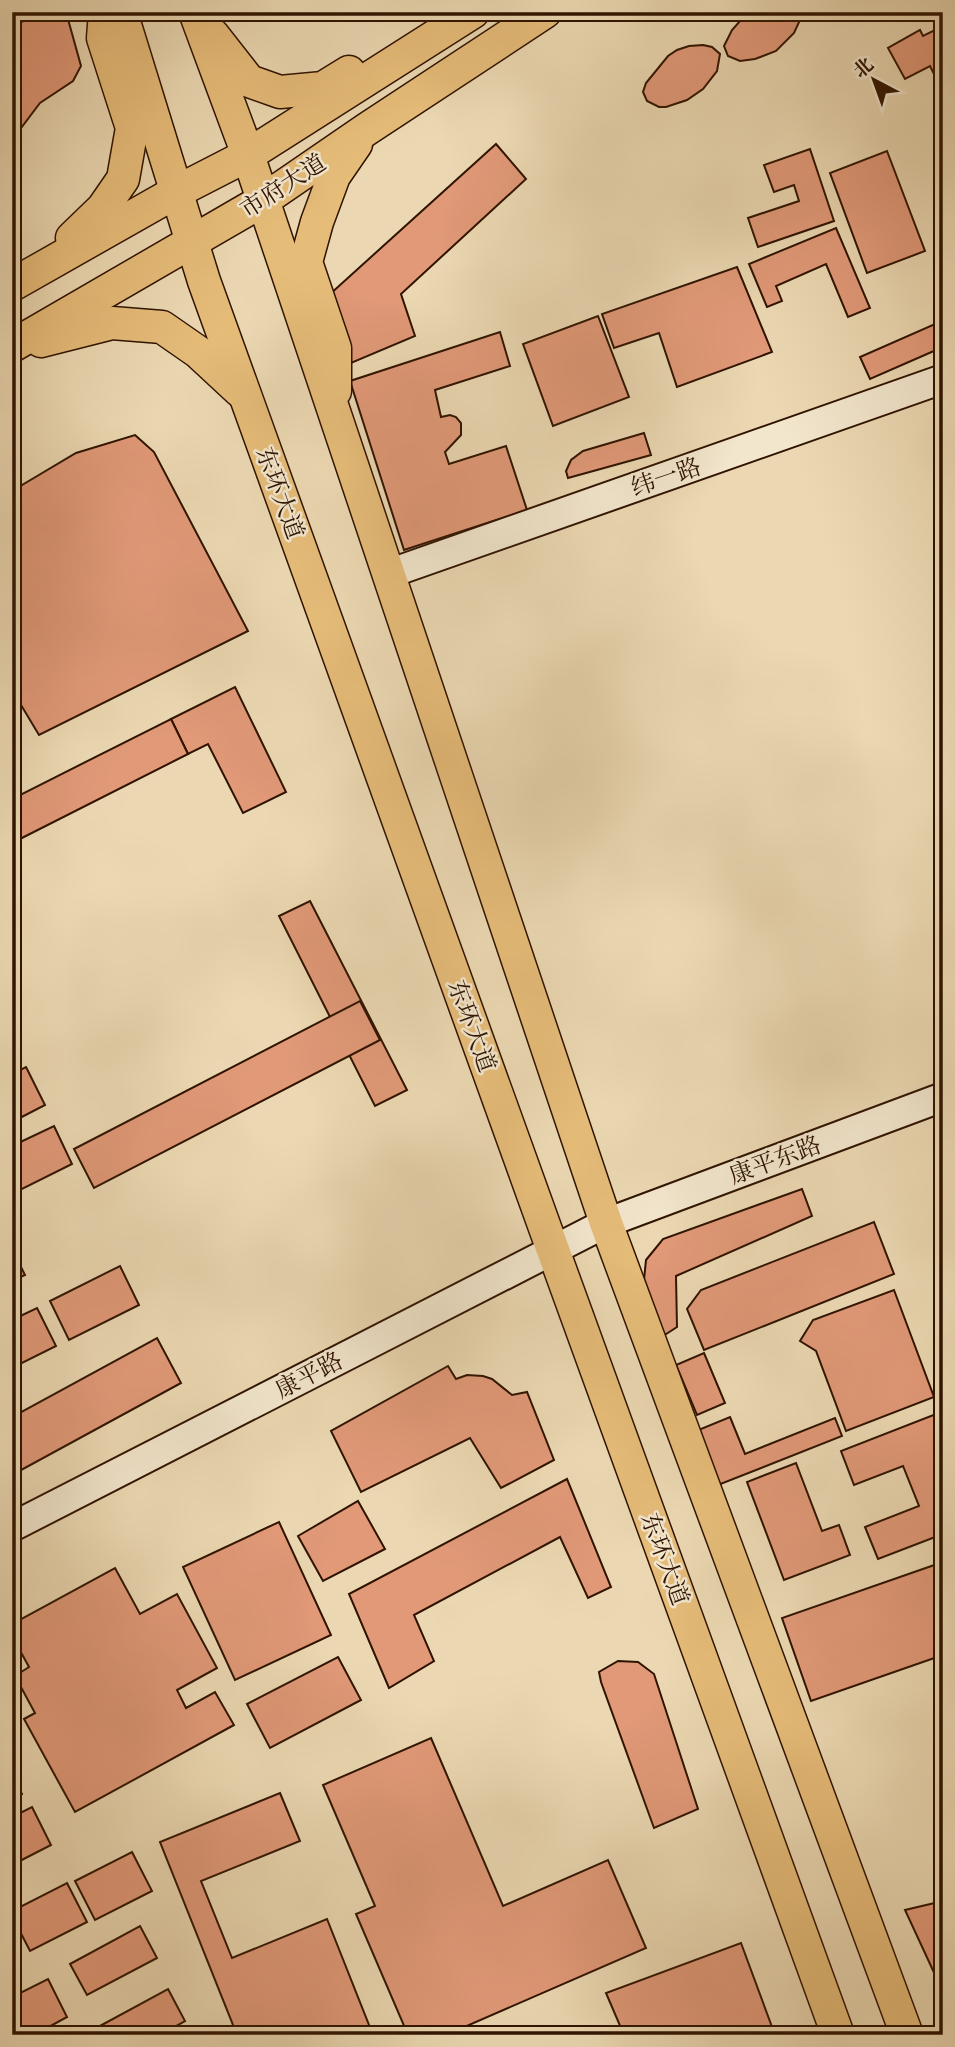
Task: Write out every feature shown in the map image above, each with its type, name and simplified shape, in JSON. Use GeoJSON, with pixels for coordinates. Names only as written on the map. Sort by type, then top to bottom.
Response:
{"type":"FeatureCollection","features":[{"type":"Feature","properties":{"kind":"main road"},"geometry":{"type":"LineString","coordinates":[[43,267],[103,208],[123,179],[132,128],[103,38],[105,12]]}},
{"type":"Feature","properties":{"kind":"main road","name":"东环大道"},"geometry":{"type":"LineString","coordinates":[[121,12],[192,242],[245,396],[838,2035]]}},
{"type":"Feature","properties":{"kind":"main road"},"geometry":{"type":"LineString","coordinates":[[195,12],[249,81],[280,92],[323,88],[378,54],[431,40]]}},
{"type":"Feature","properties":{"kind":"main road"},"geometry":{"type":"LineString","coordinates":[[195,12],[248,155],[606,1223],[907,2035]]}},
{"type":"Feature","properties":{"kind":"main road","name":"市府大道"},"geometry":{"type":"LineString","coordinates":[[12,285],[176,192],[248,155],[473,12]]}},
{"type":"Feature","properties":{"kind":"main road","name":"市府大道"},"geometry":{"type":"LineString","coordinates":[[12,347],[262,201],[545,12]]}},
{"type":"Feature","properties":{"kind":"main road"},"geometry":{"type":"LineString","coordinates":[[335,417],[335,348],[306,262],[334,176],[367,129]]}},
{"type":"Feature","properties":{"kind":"main road"},"geometry":{"type":"LineString","coordinates":[[12,347],[112,323],[162,327],[198,352],[245,396]]}},
{"type":"Feature","properties":{"kind":"street","name":"纬一路"},"geometry":{"type":"LineString","coordinates":[[388,574],[943,379]]}},
{"type":"Feature","properties":{"kind":"street","name":"康平东路"},"geometry":{"type":"LineString","coordinates":[[606,1223],[943,1097]]}},
{"type":"Feature","properties":{"kind":"street","name":"康平路"},"geometry":{"type":"LineString","coordinates":[[12,1527],[606,1223]]}},
{"type":"Feature","properties":{"kind":"building"},"geometry":{"type":"Polygon","coordinates":[[[12,12],[66,12],[81,66],[73,81],[40,103],[12,140],[12,12]]]}},
{"type":"Feature","properties":{"kind":"building"},"geometry":{"type":"Polygon","coordinates":[[[12,12],[50,12],[12,25],[12,12]]]}},
{"type":"Feature","properties":{"kind":"building"},"geometry":{"type":"Polygon","coordinates":[[[748,12],[801,12],[794,33],[776,51],[740,61],[728,56],[724,46],[732,30],[748,12]]]}},
{"type":"Feature","properties":{"kind":"building"},"geometry":{"type":"Polygon","coordinates":[[[943,26],[943,69],[934,74],[930,66],[905,79],[888,48],[920,30],[923,36],[943,26]]]}},
{"type":"Feature","properties":{"kind":"building"},"geometry":{"type":"Polygon","coordinates":[[[689,46],[712,47],[720,54],[717,71],[703,89],[687,100],[666,107],[659,107],[647,101],[643,92],[646,83],[668,56],[689,46]]]}},
{"type":"Feature","properties":{"kind":"building"},"geometry":{"type":"Polygon","coordinates":[[[496,144],[526,179],[401,294],[415,336],[351,363],[329,295],[496,144]]]}},
{"type":"Feature","properties":{"kind":"building"},"geometry":{"type":"Polygon","coordinates":[[[810,149],[834,221],[758,247],[748,218],[799,201],[794,185],[774,192],[764,165],[810,149]]]}},
{"type":"Feature","properties":{"kind":"building"},"geometry":{"type":"Polygon","coordinates":[[[887,151],[925,251],[867,273],[830,173],[887,151]]]}},
{"type":"Feature","properties":{"kind":"building"},"geometry":{"type":"Polygon","coordinates":[[[943,174],[943,194],[935,177],[943,174]]]}},
{"type":"Feature","properties":{"kind":"building"},"geometry":{"type":"Polygon","coordinates":[[[836,228],[870,308],[848,317],[826,264],[776,286],[782,301],[767,307],[749,264],[836,228]]]}},
{"type":"Feature","properties":{"kind":"building"},"geometry":{"type":"Polygon","coordinates":[[[737,267],[772,352],[677,387],[659,333],[614,348],[602,314],[737,267]]]}},
{"type":"Feature","properties":{"kind":"building"},"geometry":{"type":"Polygon","coordinates":[[[598,316],[629,397],[553,426],[523,344],[598,316]]]}},
{"type":"Feature","properties":{"kind":"building"},"geometry":{"type":"Polygon","coordinates":[[[935,324],[940,334],[943,332],[943,347],[870,379],[860,357],[935,324]]]}},
{"type":"Feature","properties":{"kind":"building"},"geometry":{"type":"Polygon","coordinates":[[[500,332],[510,366],[435,390],[441,417],[450,415],[461,423],[461,435],[445,452],[449,464],[506,446],[527,510],[404,550],[350,381],[500,332]]]}},
{"type":"Feature","properties":{"kind":"building"},"geometry":{"type":"Polygon","coordinates":[[[644,433],[651,455],[568,478],[566,471],[571,460],[583,451],[644,433]]]}},
{"type":"Feature","properties":{"kind":"building"},"geometry":{"type":"Polygon","coordinates":[[[135,435],[154,452],[248,631],[39,735],[12,690],[12,491],[76,453],[135,435]]]}},
{"type":"Feature","properties":{"kind":"building"},"geometry":{"type":"Polygon","coordinates":[[[235,687],[286,792],[243,813],[208,744],[188,754],[171,719],[235,687]]]}},
{"type":"Feature","properties":{"kind":"building"},"geometry":{"type":"Polygon","coordinates":[[[171,719],[188,754],[12,843],[12,799],[171,719]]]}},
{"type":"Feature","properties":{"kind":"building"},"geometry":{"type":"Polygon","coordinates":[[[310,901],[407,1090],[375,1106],[279,916],[310,901]]]}},
{"type":"Feature","properties":{"kind":"building"},"geometry":{"type":"Polygon","coordinates":[[[360,1001],[380,1040],[94,1188],[74,1149],[360,1001]]]}},
{"type":"Feature","properties":{"kind":"building"},"geometry":{"type":"Polygon","coordinates":[[[26,1067],[45,1105],[12,1122],[12,1074],[26,1067]]]}},
{"type":"Feature","properties":{"kind":"building"},"geometry":{"type":"Polygon","coordinates":[[[54,1126],[72,1164],[12,1194],[12,1146],[54,1126]]]}},
{"type":"Feature","properties":{"kind":"building"},"geometry":{"type":"Polygon","coordinates":[[[802,1189],[812,1216],[676,1276],[677,1327],[663,1336],[644,1280],[646,1260],[663,1239],[802,1189]]]}},
{"type":"Feature","properties":{"kind":"building"},"geometry":{"type":"Polygon","coordinates":[[[874,1222],[894,1274],[704,1350],[687,1309],[701,1290],[874,1222]]]}},
{"type":"Feature","properties":{"kind":"building"},"geometry":{"type":"Polygon","coordinates":[[[12,1249],[25,1275],[12,1281],[12,1249]]]}},
{"type":"Feature","properties":{"kind":"building"},"geometry":{"type":"Polygon","coordinates":[[[120,1266],[139,1305],[69,1340],[50,1301],[120,1266]]]}},
{"type":"Feature","properties":{"kind":"building"},"geometry":{"type":"Polygon","coordinates":[[[894,1290],[934,1397],[846,1431],[816,1351],[800,1341],[813,1320],[894,1290]]]}},
{"type":"Feature","properties":{"kind":"building"},"geometry":{"type":"Polygon","coordinates":[[[37,1308],[56,1346],[12,1368],[12,1320],[37,1308]]]}},
{"type":"Feature","properties":{"kind":"building"},"geometry":{"type":"Polygon","coordinates":[[[157,1338],[181,1383],[12,1475],[12,1417],[157,1338]]]}},
{"type":"Feature","properties":{"kind":"building"},"geometry":{"type":"Polygon","coordinates":[[[704,1353],[725,1403],[697,1415],[676,1365],[704,1353]]]}},
{"type":"Feature","properties":{"kind":"building"},"geometry":{"type":"Polygon","coordinates":[[[448,1366],[456,1379],[467,1375],[483,1376],[492,1379],[512,1395],[527,1392],[554,1460],[501,1488],[470,1438],[361,1492],[331,1431],[448,1366]]]}},
{"type":"Feature","properties":{"kind":"building"},"geometry":{"type":"Polygon","coordinates":[[[936,1414],[943,1430],[943,1534],[878,1559],[865,1527],[919,1506],[903,1466],[854,1485],[841,1451],[936,1414]]]}},
{"type":"Feature","properties":{"kind":"building"},"geometry":{"type":"Polygon","coordinates":[[[730,1417],[745,1454],[835,1418],[842,1436],[718,1485],[696,1431],[730,1417]]]}},
{"type":"Feature","properties":{"kind":"building"},"geometry":{"type":"Polygon","coordinates":[[[796,1463],[822,1531],[839,1525],[850,1555],[784,1580],[747,1482],[796,1463]]]}},
{"type":"Feature","properties":{"kind":"building"},"geometry":{"type":"Polygon","coordinates":[[[567,1479],[611,1587],[588,1598],[560,1537],[414,1615],[434,1661],[389,1688],[349,1594],[567,1479]]]}},
{"type":"Feature","properties":{"kind":"building"},"geometry":{"type":"Polygon","coordinates":[[[358,1501],[385,1549],[323,1581],[298,1536],[358,1501]]]}},
{"type":"Feature","properties":{"kind":"building"},"geometry":{"type":"Polygon","coordinates":[[[279,1522],[331,1635],[235,1680],[183,1567],[279,1522]]]}},
{"type":"Feature","properties":{"kind":"building"},"geometry":{"type":"Polygon","coordinates":[[[943,1562],[943,1655],[811,1701],[782,1618],[943,1562]]]}},
{"type":"Feature","properties":{"kind":"building"},"geometry":{"type":"Polygon","coordinates":[[[115,1568],[140,1614],[177,1594],[217,1668],[177,1690],[186,1708],[215,1692],[234,1725],[75,1812],[24,1719],[35,1713],[15,1676],[29,1667],[12,1636],[12,1624],[115,1568]]]}},
{"type":"Feature","properties":{"kind":"building"},"geometry":{"type":"Polygon","coordinates":[[[338,1657],[361,1700],[270,1748],[247,1704],[338,1657]]]}},
{"type":"Feature","properties":{"kind":"building"},"geometry":{"type":"Polygon","coordinates":[[[618,1661],[638,1662],[654,1674],[698,1809],[654,1828],[601,1682],[599,1672],[618,1661]]]}},
{"type":"Feature","properties":{"kind":"building"},"geometry":{"type":"Polygon","coordinates":[[[431,1738],[503,1906],[608,1860],[646,1948],[446,2035],[408,2035],[356,1914],[375,1906],[323,1785],[431,1738]]]}},
{"type":"Feature","properties":{"kind":"building"},"geometry":{"type":"Polygon","coordinates":[[[12,1774],[22,1794],[12,1799],[12,1774]]]}},
{"type":"Feature","properties":{"kind":"building"},"geometry":{"type":"Polygon","coordinates":[[[280,1793],[300,1841],[201,1881],[232,1958],[327,1919],[373,2035],[237,2035],[160,1842],[280,1793]]]}},
{"type":"Feature","properties":{"kind":"building"},"geometry":{"type":"Polygon","coordinates":[[[32,1807],[51,1845],[12,1865],[12,1817],[32,1807]]]}},
{"type":"Feature","properties":{"kind":"building"},"geometry":{"type":"Polygon","coordinates":[[[132,1852],[152,1891],[95,1920],[75,1881],[132,1852]]]}},
{"type":"Feature","properties":{"kind":"building"},"geometry":{"type":"Polygon","coordinates":[[[67,1883],[87,1922],[30,1951],[12,1911],[67,1883]]]}},
{"type":"Feature","properties":{"kind":"building"},"geometry":{"type":"Polygon","coordinates":[[[943,1901],[943,1992],[905,1910],[943,1901]]]}},
{"type":"Feature","properties":{"kind":"building"},"geometry":{"type":"Polygon","coordinates":[[[140,1926],[157,1958],[87,1995],[70,1964],[140,1926]]]}},
{"type":"Feature","properties":{"kind":"building"},"geometry":{"type":"Polygon","coordinates":[[[741,1943],[775,2035],[624,2035],[606,1993],[741,1943]]]}},
{"type":"Feature","properties":{"kind":"building"},"geometry":{"type":"Polygon","coordinates":[[[48,1979],[67,2017],[34,2035],[12,2035],[12,1997],[48,1979]]]}},
{"type":"Feature","properties":{"kind":"building"},"geometry":{"type":"Polygon","coordinates":[[[168,1989],[185,2021],[160,2035],[102,2035],[98,2027],[168,1989]]]}}]}
